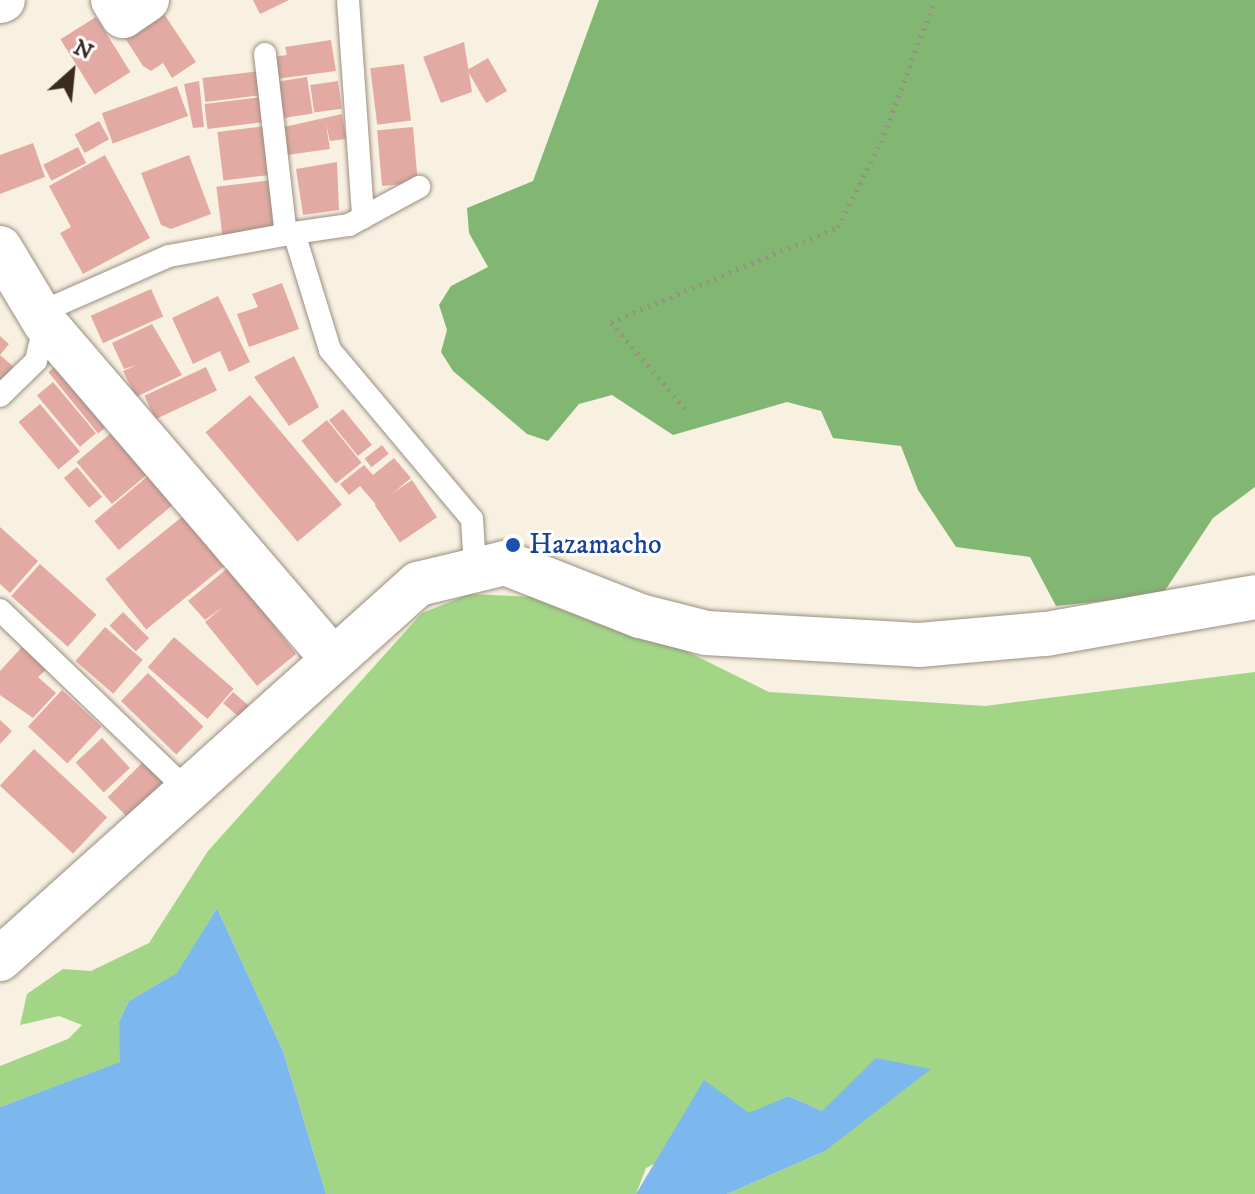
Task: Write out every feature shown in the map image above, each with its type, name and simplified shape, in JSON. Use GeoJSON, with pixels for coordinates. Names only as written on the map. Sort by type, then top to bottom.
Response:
{"type":"FeatureCollection","features":[{"type":"Feature","properties":{"kind":"street"},"geometry":{"type":"LineString","coordinates":[[113,0],[123,16],[147,0]]}},
{"type":"Feature","properties":{"kind":"street"},"geometry":{"type":"LineString","coordinates":[[0,248],[42,318],[332,658]]}},
{"type":"Feature","properties":{"kind":"street"},"geometry":{"type":"LineString","coordinates":[[0,959],[418,584],[505,563],[640,616],[706,633],[919,645],[1046,634],[1255,597]]}},
{"type":"Feature","properties":{"kind":"lane"},"geometry":{"type":"LineString","coordinates":[[348,0],[363,217]]}},
{"type":"Feature","properties":{"kind":"lane"},"geometry":{"type":"LineString","coordinates":[[265,54],[290,234],[330,350],[472,519],[475,568]]}},
{"type":"Feature","properties":{"kind":"lane"},"geometry":{"type":"LineString","coordinates":[[0,396],[36,361],[42,318],[169,256],[363,217],[419,187]]}},
{"type":"Feature","properties":{"kind":"lane"},"geometry":{"type":"LineString","coordinates":[[0,610],[186,789]]}},
{"type":"Feature","properties":{"kind":"path"},"geometry":{"type":"LineString","coordinates":[[685,409],[611,322],[838,227],[881,142],[935,0]]}},
{"type":"Feature","properties":{"kind":"green space"},"geometry":{"type":"Polygon","coordinates":[[[599,0],[1255,0],[1255,487],[1213,518],[1162,595],[1056,606],[1030,557],[956,547],[918,490],[901,446],[833,438],[821,411],[787,402],[673,435],[612,395],[579,404],[548,441],[527,434],[453,371],[441,352],[447,330],[439,305],[451,286],[488,267],[469,233],[467,208],[533,181],[599,0]]]}},
{"type":"Feature","properties":{"kind":"green space"},"geometry":{"type":"Polygon","coordinates":[[[470,594],[536,597],[682,649],[769,692],[985,706],[1255,672],[1255,1194],[727,1194],[825,1151],[822,1111],[789,1096],[646,1168],[636,1194],[326,1194],[283,1051],[217,908],[177,974],[129,1001],[119,1022],[121,1062],[0,1107],[0,1066],[68,1039],[82,1025],[59,1016],[20,1025],[27,994],[63,969],[91,971],[149,943],[208,851],[422,613],[470,594]]]}},
{"type":"Feature","properties":{"kind":"water"},"geometry":{"type":"Polygon","coordinates":[[[217,908],[283,1051],[326,1194],[0,1194],[0,1107],[120,1062],[119,1022],[129,1001],[177,973],[217,908]]]}},
{"type":"Feature","properties":{"kind":"water"},"geometry":{"type":"Polygon","coordinates":[[[876,1058],[931,1069],[825,1151],[727,1194],[636,1194],[704,1080],[749,1113],[789,1096],[822,1111],[876,1058]]]}},
{"type":"Feature","properties":{"kind":"building"},"geometry":{"type":"Polygon","coordinates":[[[253,0],[289,0],[260,14],[253,0]]]}},
{"type":"Feature","properties":{"kind":"building"},"geometry":{"type":"Polygon","coordinates":[[[162,11],[196,62],[172,78],[163,63],[151,71],[143,66],[123,35],[162,11]]]}},
{"type":"Feature","properties":{"kind":"building"},"geometry":{"type":"Polygon","coordinates":[[[96,17],[130,72],[95,94],[60,39],[96,17]]]}},
{"type":"Feature","properties":{"kind":"building"},"geometry":{"type":"Polygon","coordinates":[[[331,40],[336,71],[276,79],[273,57],[287,55],[285,47],[331,40]]]}},
{"type":"Feature","properties":{"kind":"building"},"geometry":{"type":"Polygon","coordinates":[[[464,42],[472,92],[441,103],[423,57],[464,42]]]}},
{"type":"Feature","properties":{"kind":"building"},"geometry":{"type":"Polygon","coordinates":[[[488,58],[507,91],[486,103],[467,70],[488,58]]]}},
{"type":"Feature","properties":{"kind":"building"},"geometry":{"type":"Polygon","coordinates":[[[404,64],[411,121],[377,125],[370,68],[404,64]]]}},
{"type":"Feature","properties":{"kind":"building"},"geometry":{"type":"Polygon","coordinates":[[[260,71],[263,95],[205,102],[202,78],[260,71]]]}},
{"type":"Feature","properties":{"kind":"building"},"geometry":{"type":"Polygon","coordinates":[[[307,77],[313,114],[284,118],[278,82],[307,77]]]}},
{"type":"Feature","properties":{"kind":"building"},"geometry":{"type":"Polygon","coordinates":[[[199,81],[204,127],[193,128],[184,84],[199,81]]]}},
{"type":"Feature","properties":{"kind":"building"},"geometry":{"type":"Polygon","coordinates":[[[338,81],[342,109],[314,113],[310,85],[338,81]]]}},
{"type":"Feature","properties":{"kind":"building"},"geometry":{"type":"Polygon","coordinates":[[[177,86],[188,116],[113,143],[102,113],[177,86]]]}},
{"type":"Feature","properties":{"kind":"building"},"geometry":{"type":"Polygon","coordinates":[[[262,97],[265,122],[207,129],[204,104],[262,97]]]}},
{"type":"Feature","properties":{"kind":"building"},"geometry":{"type":"Polygon","coordinates":[[[342,114],[346,139],[330,141],[326,124],[330,149],[287,155],[284,127],[342,114]]]}},
{"type":"Feature","properties":{"kind":"building"},"geometry":{"type":"Polygon","coordinates":[[[99,121],[109,139],[85,153],[75,135],[99,121]]]}},
{"type":"Feature","properties":{"kind":"building"},"geometry":{"type":"Polygon","coordinates":[[[266,126],[272,175],[223,181],[217,132],[266,126]]]}},
{"type":"Feature","properties":{"kind":"building"},"geometry":{"type":"Polygon","coordinates":[[[413,127],[418,183],[382,186],[377,130],[413,127]]]}},
{"type":"Feature","properties":{"kind":"building"},"geometry":{"type":"Polygon","coordinates":[[[33,143],[45,177],[0,194],[0,155],[33,143]]]}},
{"type":"Feature","properties":{"kind":"building"},"geometry":{"type":"Polygon","coordinates":[[[78,147],[86,163],[51,181],[43,165],[78,147]]]}},
{"type":"Feature","properties":{"kind":"building"},"geometry":{"type":"Polygon","coordinates":[[[105,155],[150,238],[83,274],[60,233],[71,227],[49,186],[105,155]]]}},
{"type":"Feature","properties":{"kind":"building"},"geometry":{"type":"Polygon","coordinates":[[[189,155],[211,214],[171,229],[161,225],[141,173],[189,155]]]}},
{"type":"Feature","properties":{"kind":"building"},"geometry":{"type":"Polygon","coordinates":[[[337,162],[339,210],[303,215],[296,169],[337,162]]]}},
{"type":"Feature","properties":{"kind":"building"},"geometry":{"type":"Polygon","coordinates":[[[272,180],[278,231],[223,237],[216,187],[272,180]]]}},
{"type":"Feature","properties":{"kind":"building"},"geometry":{"type":"Polygon","coordinates":[[[282,283],[299,329],[249,347],[237,314],[258,307],[252,294],[282,283]]]}},
{"type":"Feature","properties":{"kind":"building"},"geometry":{"type":"Polygon","coordinates":[[[151,289],[163,316],[103,343],[91,316],[151,289]]]}},
{"type":"Feature","properties":{"kind":"building"},"geometry":{"type":"Polygon","coordinates":[[[218,296],[250,362],[229,372],[220,351],[193,364],[172,318],[218,296]]]}},
{"type":"Feature","properties":{"kind":"building"},"geometry":{"type":"Polygon","coordinates":[[[152,324],[182,375],[136,397],[123,371],[137,365],[124,369],[112,343],[152,324]]]}},
{"type":"Feature","properties":{"kind":"building"},"geometry":{"type":"Polygon","coordinates":[[[0,336],[9,344],[0,355],[0,336]]]}},
{"type":"Feature","properties":{"kind":"building"},"geometry":{"type":"Polygon","coordinates":[[[0,355],[14,367],[0,383],[0,355]]]}},
{"type":"Feature","properties":{"kind":"building"},"geometry":{"type":"Polygon","coordinates":[[[294,356],[319,407],[289,426],[254,377],[294,356]]]}},
{"type":"Feature","properties":{"kind":"building"},"geometry":{"type":"Polygon","coordinates":[[[67,357],[117,418],[98,433],[48,372],[67,357]]]}},
{"type":"Feature","properties":{"kind":"building"},"geometry":{"type":"Polygon","coordinates":[[[206,367],[217,391],[155,419],[144,396],[206,367]]]}},
{"type":"Feature","properties":{"kind":"building"},"geometry":{"type":"Polygon","coordinates":[[[53,382],[96,433],[80,447],[37,395],[53,382]]]}},
{"type":"Feature","properties":{"kind":"building"},"geometry":{"type":"Polygon","coordinates":[[[250,395],[342,505],[297,542],[206,432],[250,395]]]}},
{"type":"Feature","properties":{"kind":"building"},"geometry":{"type":"Polygon","coordinates":[[[40,404],[80,451],[58,469],[19,422],[40,404]]]}},
{"type":"Feature","properties":{"kind":"building"},"geometry":{"type":"Polygon","coordinates":[[[343,409],[372,445],[358,456],[329,420],[343,409]]]}},
{"type":"Feature","properties":{"kind":"building"},"geometry":{"type":"Polygon","coordinates":[[[327,420],[362,463],[336,484],[301,441],[327,420]]]}},
{"type":"Feature","properties":{"kind":"building"},"geometry":{"type":"Polygon","coordinates":[[[111,433],[146,475],[112,504],[77,462],[111,433]]]}},
{"type":"Feature","properties":{"kind":"building"},"geometry":{"type":"Polygon","coordinates":[[[382,445],[389,454],[371,467],[365,459],[382,445]]]}},
{"type":"Feature","properties":{"kind":"building"},"geometry":{"type":"Polygon","coordinates":[[[394,458],[411,478],[377,506],[360,486],[349,495],[340,484],[364,465],[373,475],[394,458]]]}},
{"type":"Feature","properties":{"kind":"building"},"geometry":{"type":"Polygon","coordinates":[[[77,467],[102,497],[89,508],[64,478],[77,467]]]}},
{"type":"Feature","properties":{"kind":"building"},"geometry":{"type":"Polygon","coordinates":[[[148,476],[172,505],[119,550],[94,521],[148,476]]]}},
{"type":"Feature","properties":{"kind":"building"},"geometry":{"type":"Polygon","coordinates":[[[412,480],[437,517],[400,542],[375,505],[412,480]]]}},
{"type":"Feature","properties":{"kind":"building"},"geometry":{"type":"Polygon","coordinates":[[[183,516],[224,567],[146,629],[105,579],[183,516]]]}},
{"type":"Feature","properties":{"kind":"building"},"geometry":{"type":"Polygon","coordinates":[[[0,527],[38,561],[10,593],[0,584],[0,527]]]}},
{"type":"Feature","properties":{"kind":"building"},"geometry":{"type":"Polygon","coordinates":[[[40,564],[96,615],[68,647],[11,596],[40,564]]]}},
{"type":"Feature","properties":{"kind":"building"},"geometry":{"type":"Polygon","coordinates":[[[229,567],[296,654],[257,686],[205,622],[224,606],[205,620],[188,601],[229,567]]]}},
{"type":"Feature","properties":{"kind":"building"},"geometry":{"type":"Polygon","coordinates":[[[123,612],[149,638],[136,652],[110,625],[123,612]]]}},
{"type":"Feature","properties":{"kind":"building"},"geometry":{"type":"Polygon","coordinates":[[[105,627],[143,660],[113,694],[75,661],[105,627]]]}},
{"type":"Feature","properties":{"kind":"building"},"geometry":{"type":"Polygon","coordinates":[[[174,637],[234,689],[207,719],[148,667],[174,637]]]}},
{"type":"Feature","properties":{"kind":"building"},"geometry":{"type":"Polygon","coordinates":[[[22,647],[46,670],[38,677],[56,693],[33,718],[0,695],[0,671],[22,647]]]}},
{"type":"Feature","properties":{"kind":"building"},"geometry":{"type":"Polygon","coordinates":[[[148,673],[203,726],[176,755],[121,701],[148,673]]]}},
{"type":"Feature","properties":{"kind":"building"},"geometry":{"type":"Polygon","coordinates":[[[62,690],[101,727],[67,763],[28,727],[62,690]]]}},
{"type":"Feature","properties":{"kind":"building"},"geometry":{"type":"Polygon","coordinates":[[[233,692],[249,706],[239,717],[223,703],[233,692]]]}},
{"type":"Feature","properties":{"kind":"building"},"geometry":{"type":"Polygon","coordinates":[[[0,720],[12,731],[0,744],[0,720]]]}},
{"type":"Feature","properties":{"kind":"building"},"geometry":{"type":"Polygon","coordinates":[[[102,738],[130,768],[104,793],[76,763],[102,738]]]}},
{"type":"Feature","properties":{"kind":"building"},"geometry":{"type":"Polygon","coordinates":[[[34,749],[107,817],[73,854],[0,786],[34,749]]]}},
{"type":"Feature","properties":{"kind":"building"},"geometry":{"type":"Polygon","coordinates":[[[143,762],[164,783],[129,819],[108,797],[143,762]]]}},
{"type":"Feature","properties":{"kind":"place","name":"Hazamacho"},"geometry":{"type":"Point","coordinates":[513,545]}}]}
